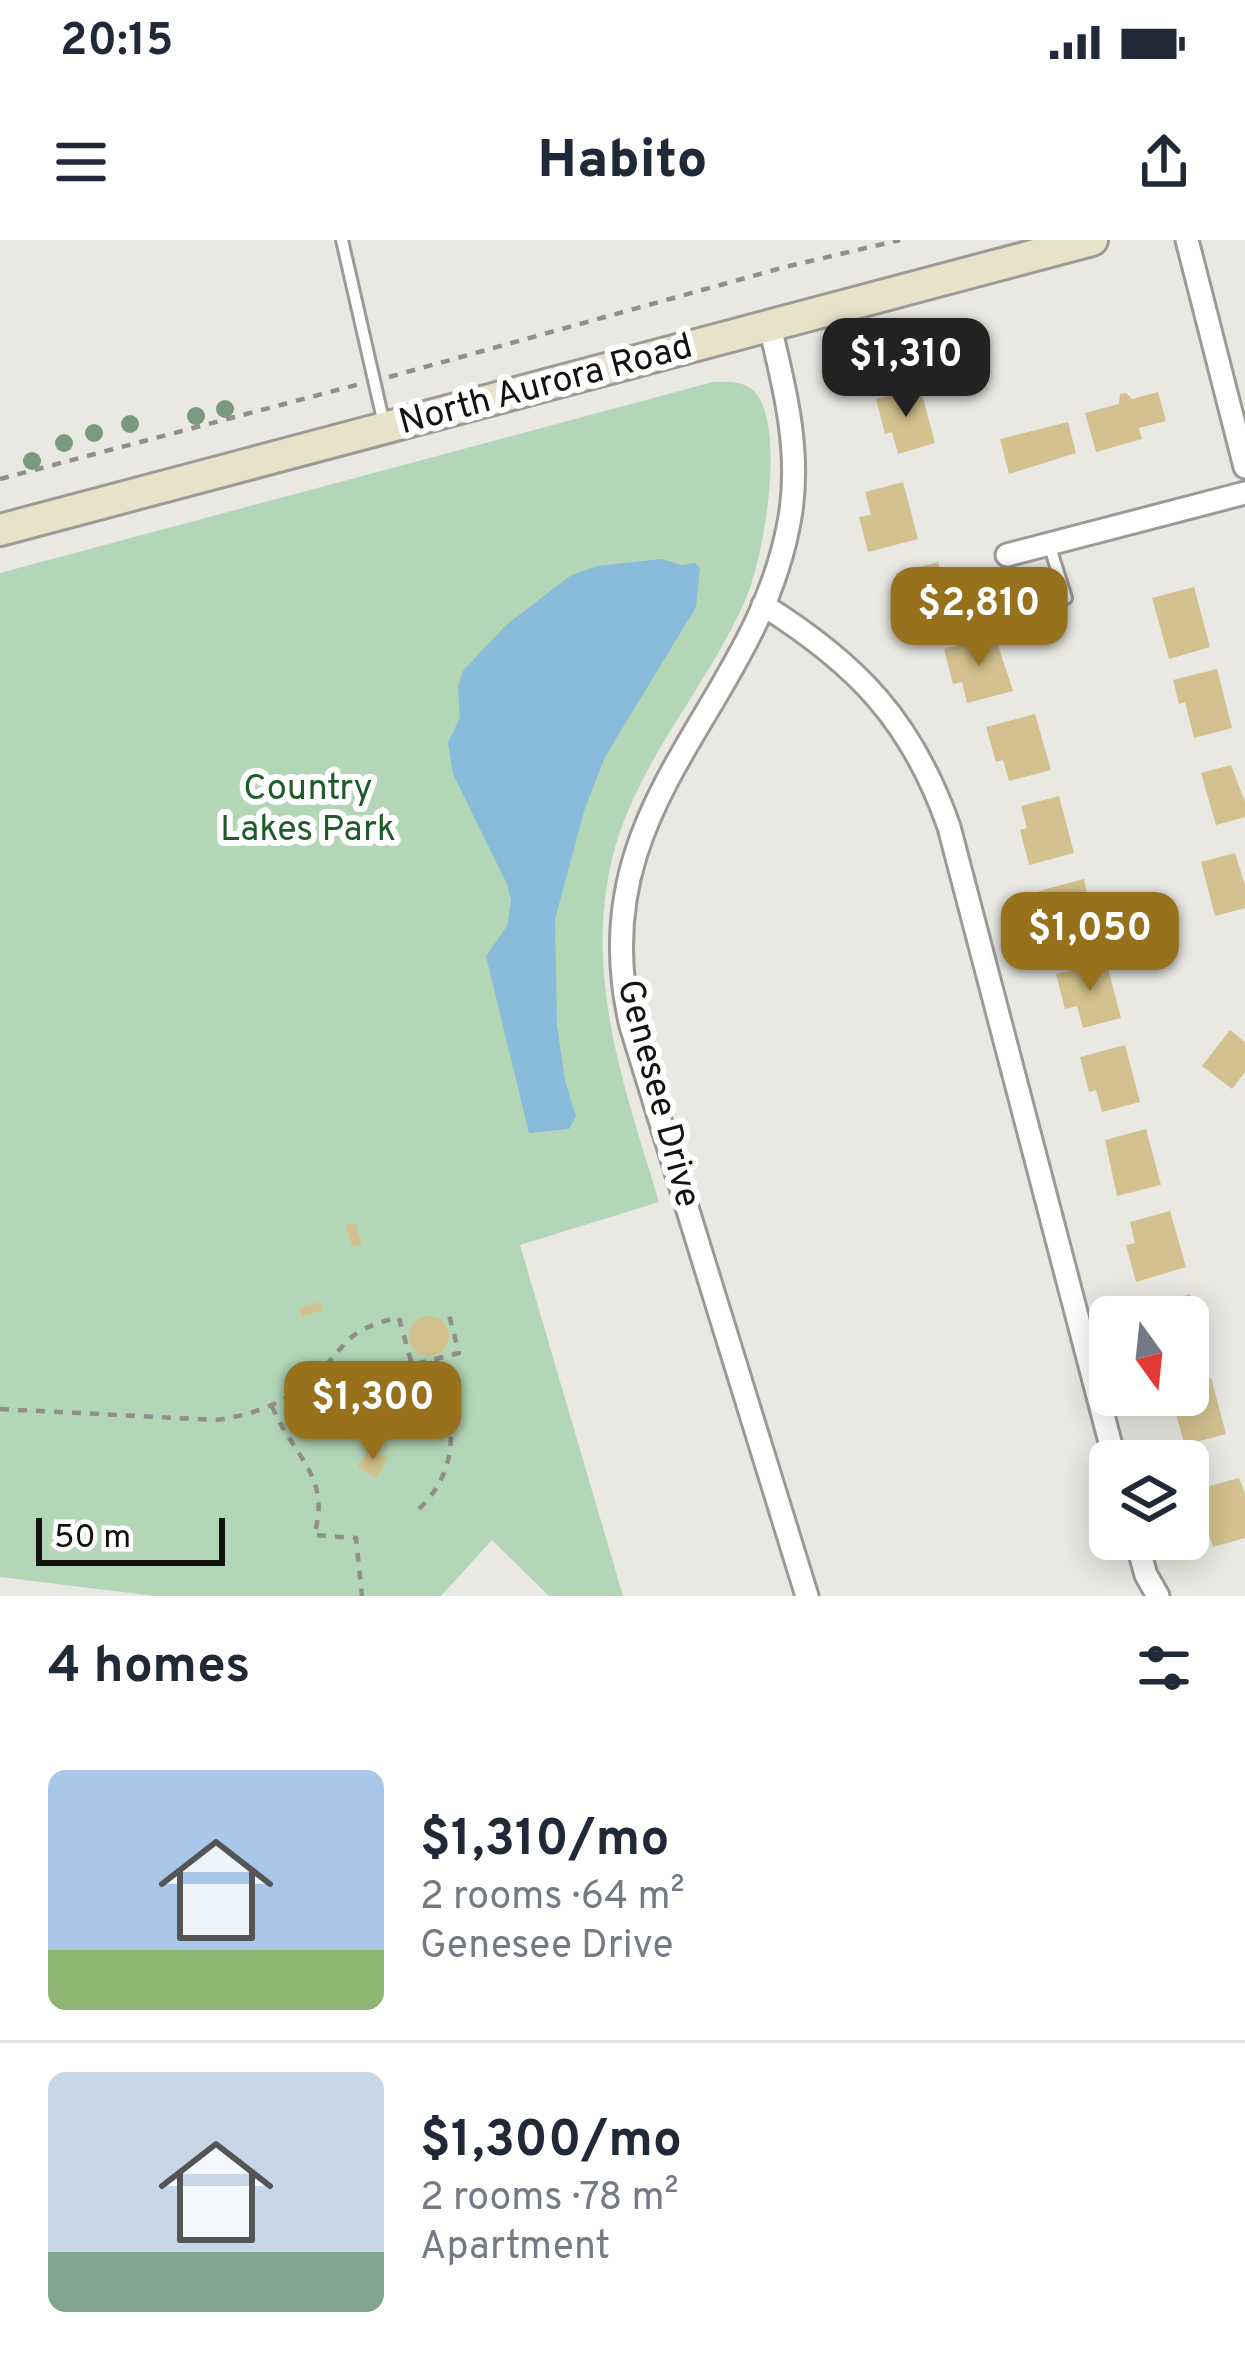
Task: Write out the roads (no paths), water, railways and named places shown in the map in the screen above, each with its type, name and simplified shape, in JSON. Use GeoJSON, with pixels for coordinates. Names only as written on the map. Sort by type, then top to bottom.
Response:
{"type":"FeatureCollection","features":[{"type":"Feature","properties":{"kind":"main road","name":"North Aurora Road"},"geometry":{"type":"LineString","coordinates":[[0,530],[1092,240]]}},
{"type":"Feature","properties":{"kind":"street"},"geometry":{"type":"LineString","coordinates":[[1187,240],[1245,467]]}},
{"type":"Feature","properties":{"kind":"street","name":"Genesee Drive"},"geometry":{"type":"LineString","coordinates":[[770,327],[791,428],[794,490],[781,555],[763,605],[645,822],[626,897],[621,950],[636,1041],[806,1596]]}},
{"type":"Feature","properties":{"kind":"street"},"geometry":{"type":"LineString","coordinates":[[1007,555],[1245,493]]}},
{"type":"Feature","properties":{"kind":"street"},"geometry":{"type":"LineString","coordinates":[[763,605],[809,634],[857,674],[904,731],[933,782],[949,827],[1110,1440]]}},
{"type":"Feature","properties":{"kind":"street"},"geometry":{"type":"LineString","coordinates":[[1142,1560],[1158,1596]]}},
{"type":"Feature","properties":{"kind":"lane"},"geometry":{"type":"LineString","coordinates":[[342,240],[385,428]]}},
{"type":"Feature","properties":{"kind":"lane"},"geometry":{"type":"LineString","coordinates":[[1049,543],[1066,598]]}},
{"type":"Feature","properties":{"kind":"water"},"geometry":{"type":"Polygon","coordinates":[[[662,559],[681,565],[695,563],[700,568],[696,607],[605,757],[585,808],[555,919],[557,1025],[565,1081],[576,1116],[569,1129],[529,1133],[486,956],[507,926],[511,900],[453,774],[448,743],[460,717],[458,687],[463,671],[506,625],[570,576],[597,566],[662,559]]]}},
{"type":"Feature","properties":{"kind":"park label","name":"Country Lakes Park"},"geometry":{"type":"Point","coordinates":[308,810]}}]}
